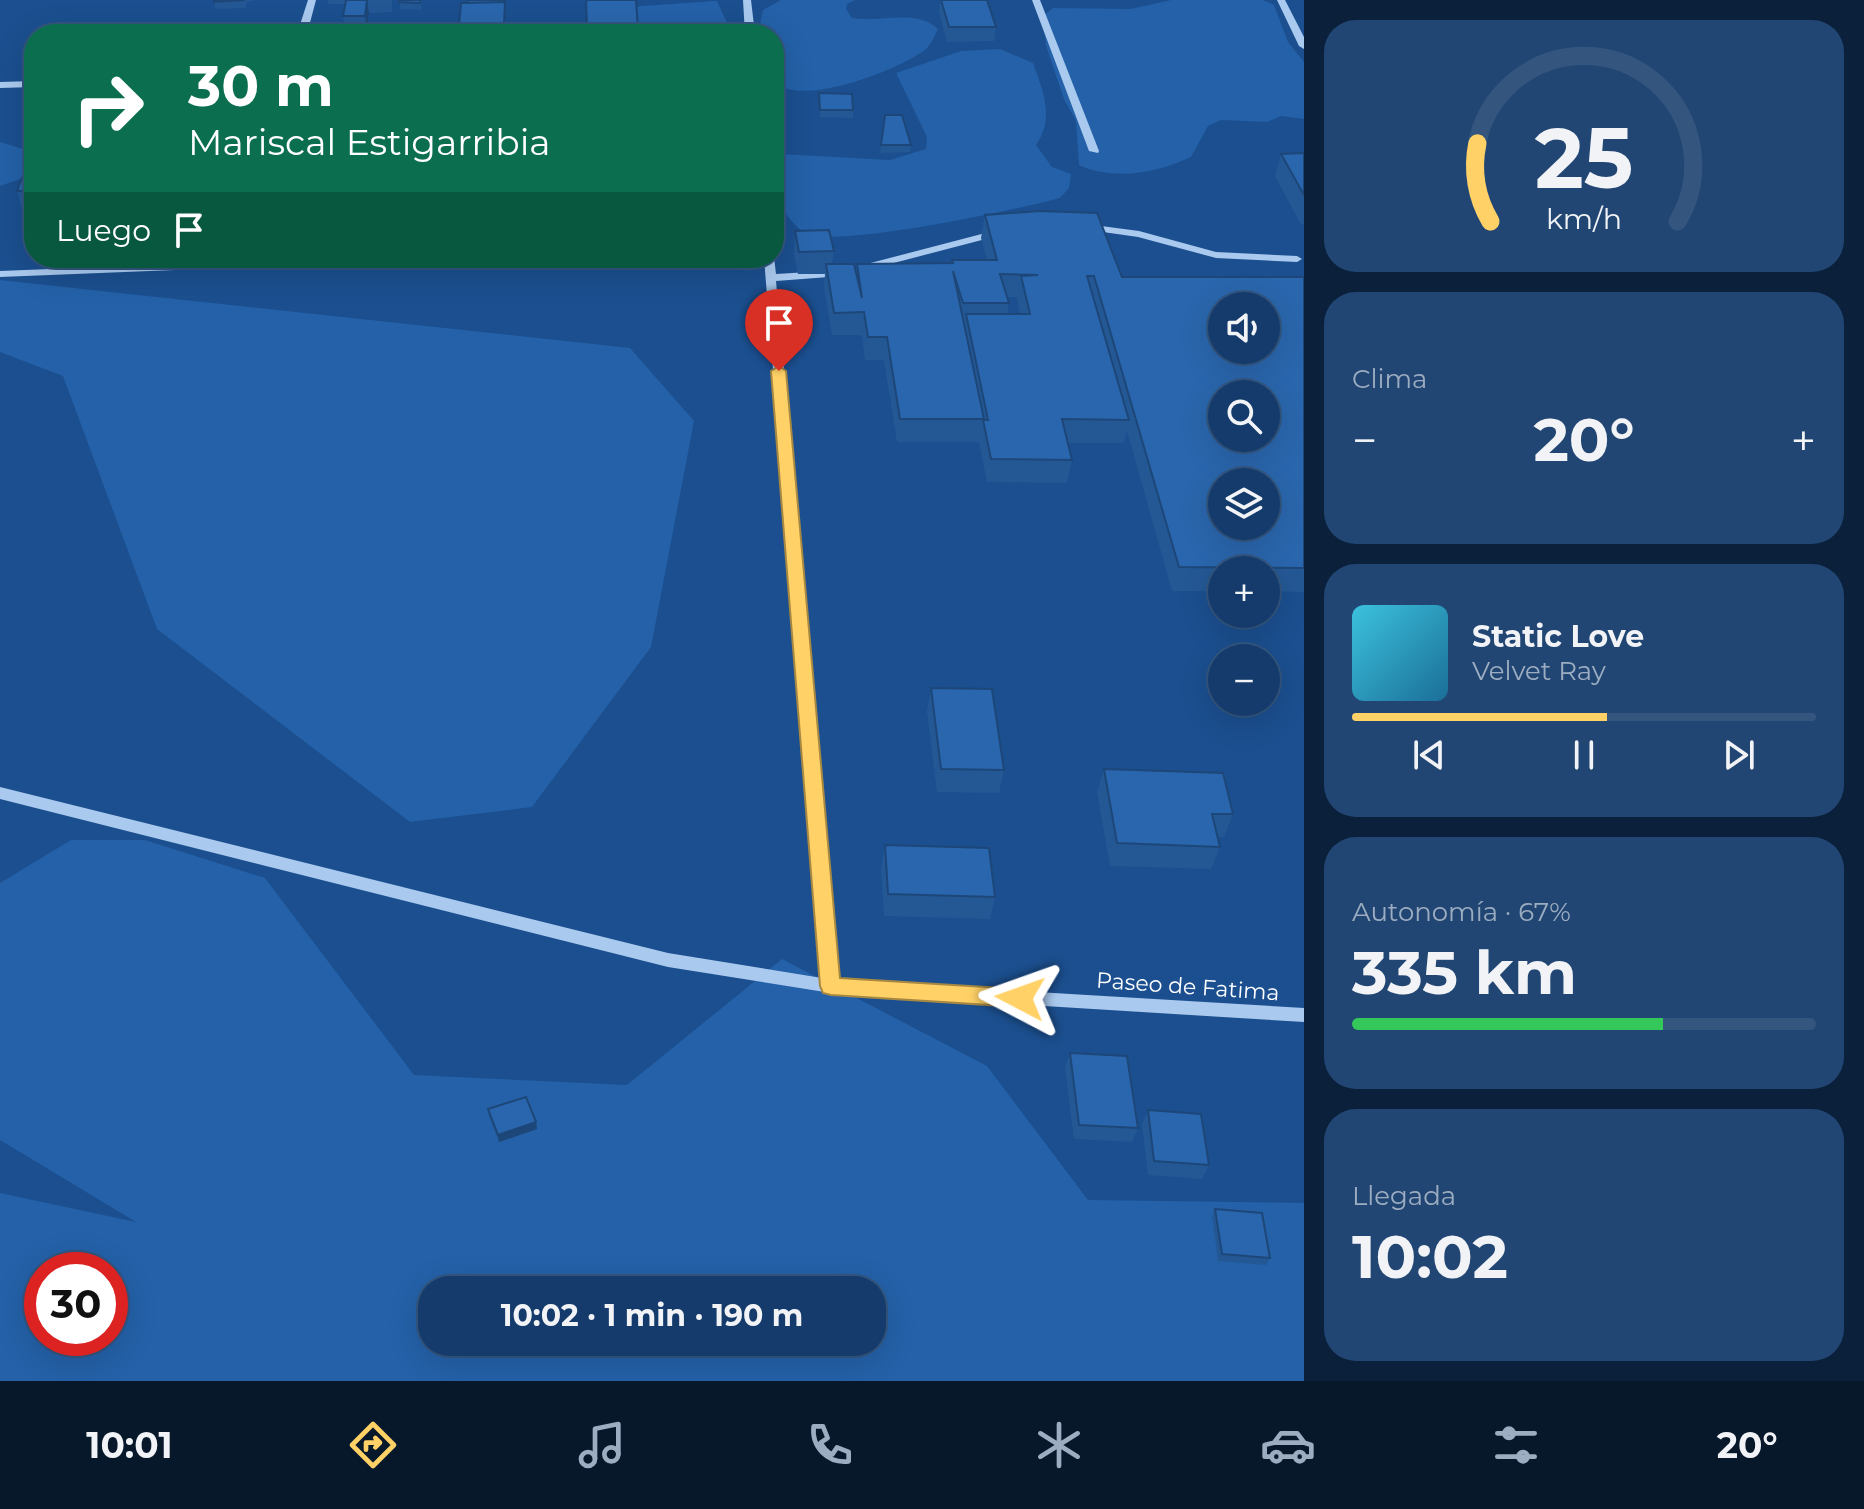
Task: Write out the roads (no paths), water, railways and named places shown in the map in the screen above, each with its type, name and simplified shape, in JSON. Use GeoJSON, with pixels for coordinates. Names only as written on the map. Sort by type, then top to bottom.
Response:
{"type":"FeatureCollection","features":[{"type":"Feature","properties":{"kind":"street"},"geometry":{"type":"LineString","coordinates":[[305,24],[312,0]]}},
{"type":"Feature","properties":{"kind":"street"},"geometry":{"type":"LineString","coordinates":[[747,0],[749,24]]}},
{"type":"Feature","properties":{"kind":"street"},"geometry":{"type":"LineString","coordinates":[[1036,0],[1094,151]]}},
{"type":"Feature","properties":{"kind":"street"},"geometry":{"type":"LineString","coordinates":[[1281,0],[1304,46]]}},
{"type":"Feature","properties":{"kind":"street"},"geometry":{"type":"LineString","coordinates":[[1289,16],[1304,16]]}},
{"type":"Feature","properties":{"kind":"street"},"geometry":{"type":"LineString","coordinates":[[0,85],[24,84]]}},
{"type":"Feature","properties":{"kind":"street"},"geometry":{"type":"LineString","coordinates":[[1077,227],[1139,234],[1216,255],[1297,259]]}},
{"type":"Feature","properties":{"kind":"street"},"geometry":{"type":"LineString","coordinates":[[771,278],[836,275],[1011,230]]}},
{"type":"Feature","properties":{"kind":"street"},"geometry":{"type":"LineString","coordinates":[[0,274],[110,268]]}},
{"type":"Feature","properties":{"kind":"street"},"geometry":{"type":"LineString","coordinates":[[770,268],[831,986]]}},
{"type":"Feature","properties":{"kind":"street","name":"Paseo de Fatima"},"geometry":{"type":"LineString","coordinates":[[0,793],[668,960],[831,986],[1304,1015]]}}]}
